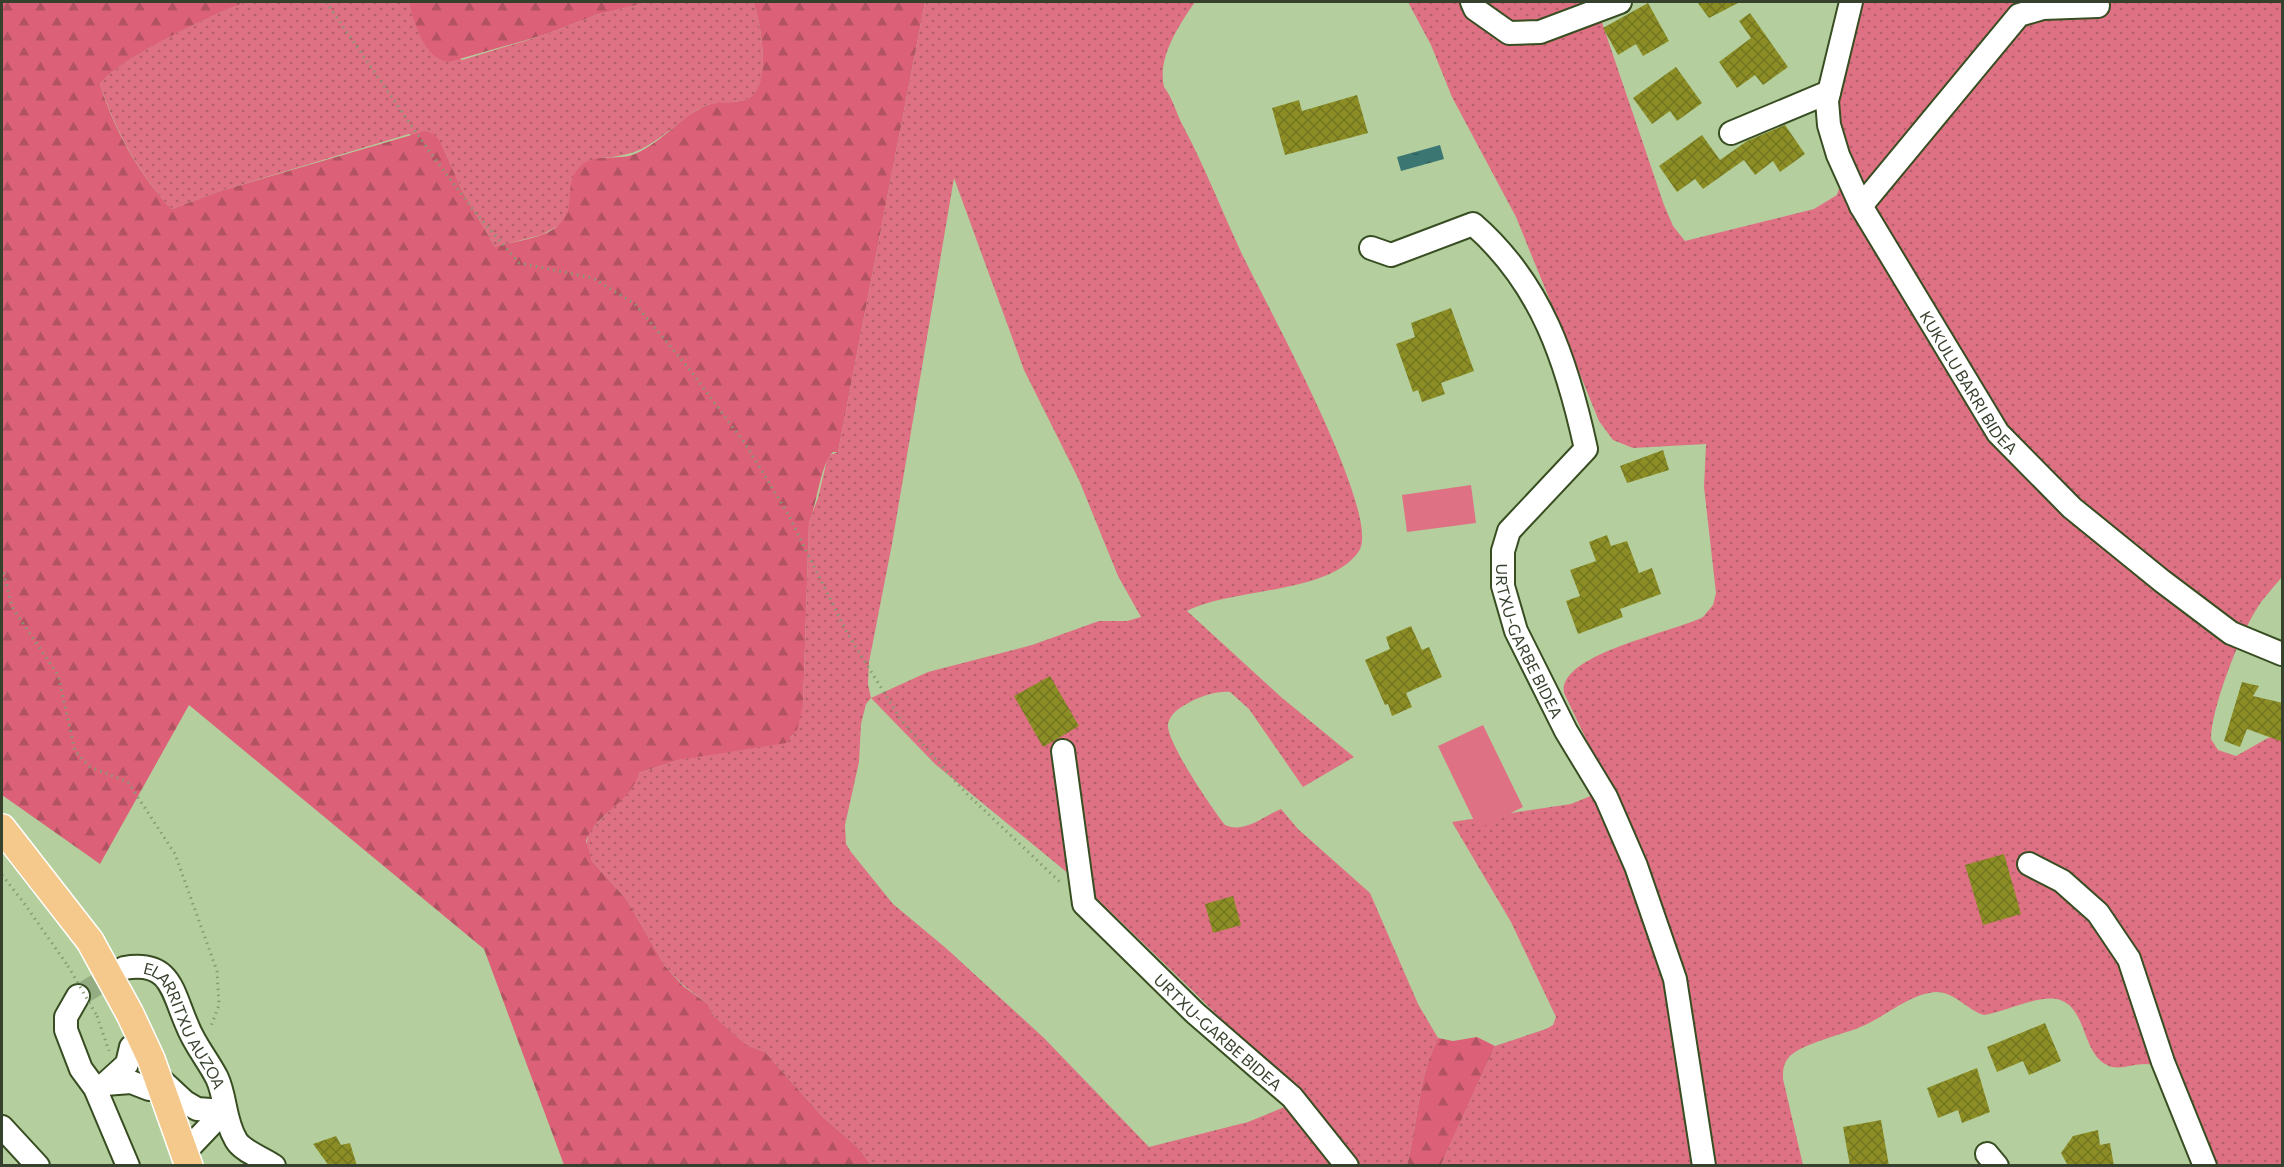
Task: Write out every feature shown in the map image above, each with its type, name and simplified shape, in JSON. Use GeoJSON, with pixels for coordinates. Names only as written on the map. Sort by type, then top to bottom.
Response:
{"type":"FeatureCollection","features":[{"type":"Feature","properties":{"kind":"main road"},"geometry":{"type":"LineString","coordinates":[[2,828],[78,952],[153,1083],[185,1157]]}},
{"type":"Feature","properties":{"kind":"main road"},"geometry":{"type":"LineString","coordinates":[[2,848],[78,952]]}},
{"type":"Feature","properties":{"kind":"main road"},"geometry":{"type":"LineString","coordinates":[[115,1017],[153,1083]]}},
{"type":"Feature","properties":{"kind":"street"},"geometry":{"type":"LineString","coordinates":[[1472,2],[1475,9],[1509,33],[1540,32],[1620,2]]}},
{"type":"Feature","properties":{"kind":"street","name":"KUKULU BARRI BIDEA"},"geometry":{"type":"LineString","coordinates":[[1851,2],[1827,101],[1829,125],[1861,206],[1998,434],[2072,508],[2162,581],[2231,633],[2283,654]]}},
{"type":"Feature","properties":{"kind":"street"},"geometry":{"type":"LineString","coordinates":[[1861,206],[2019,15],[2043,8],[2098,6]]}},
{"type":"Feature","properties":{"kind":"street"},"geometry":{"type":"LineString","coordinates":[[1731,133],[1829,92]]}},
{"type":"Feature","properties":{"kind":"street","name":"URTXU-GARBE BIDEA"},"geometry":{"type":"LineString","coordinates":[[1371,248],[1391,255],[1473,224],[1495,243],[1534,296],[1557,340],[1574,391],[1586,449],[1509,531],[1503,551],[1503,586],[1516,631],[1566,731],[1606,797],[1636,866],[1676,979],[1704,1166]]}},
{"type":"Feature","properties":{"kind":"street"},"geometry":{"type":"LineString","coordinates":[[1063,751],[1084,904]]}},
{"type":"Feature","properties":{"kind":"street"},"geometry":{"type":"LineString","coordinates":[[2029,864],[2061,880],[2098,913],[2129,959],[2163,1062],[2205,1166]]}},
{"type":"Feature","properties":{"kind":"street","name":"URTXU-GARBE BIDEA"},"geometry":{"type":"LineString","coordinates":[[1084,904],[1195,1013],[1292,1097],[1347,1166]]}},
{"type":"Feature","properties":{"kind":"street","name":"ELARRITXU AUZOA"},"geometry":{"type":"LineString","coordinates":[[124,968],[140,966],[164,975],[172,984],[187,1027],[217,1078],[224,1111],[237,1142]]}},
{"type":"Feature","properties":{"kind":"street"},"geometry":{"type":"LineString","coordinates":[[78,996],[66,1017],[66,1030],[81,1069],[100,1086],[128,1166]]}},
{"type":"Feature","properties":{"kind":"street"},"geometry":{"type":"LineString","coordinates":[[100,1086],[127,1064],[131,1047]]}},
{"type":"Feature","properties":{"kind":"street"},"geometry":{"type":"LineString","coordinates":[[100,1086],[131,1082],[153,1083],[197,1109],[224,1111]]}},
{"type":"Feature","properties":{"kind":"street","name":"ELARRITXU AUZOA"},"geometry":{"type":"LineString","coordinates":[[185,1157],[224,1111]]}},
{"type":"Feature","properties":{"kind":"street"},"geometry":{"type":"LineString","coordinates":[[2,1127],[38,1166]]}},
{"type":"Feature","properties":{"kind":"street"},"geometry":{"type":"LineString","coordinates":[[185,1157],[216,1138],[227,1138],[274,1166]]}},
{"type":"Feature","properties":{"kind":"path"},"geometry":{"type":"LineString","coordinates":[[326,2],[436,160],[475,212],[519,263],[593,278],[635,304],[683,362],[746,445],[788,514],[847,633],[902,721],[966,794],[1084,904]]}},
{"type":"Feature","properties":{"kind":"path"},"geometry":{"type":"LineString","coordinates":[[2,567],[12,607],[58,675],[75,751],[90,767],[128,782],[175,854],[217,971],[219,1005],[209,1031],[197,1044]]}},
{"type":"Feature","properties":{"kind":"path"},"geometry":{"type":"LineString","coordinates":[[2,875],[24,903],[78,952],[115,1017]]}},
{"type":"Feature","properties":{"kind":"shaded area"},"geometry":{"type":"Polygon","coordinates":[[[245,2],[408,2],[420,34],[462,60],[547,34],[596,15],[649,2],[753,2],[761,34],[762,73],[760,84],[752,96],[740,101],[704,106],[642,149],[623,155],[599,158],[570,202],[566,217],[560,225],[541,235],[495,247],[462,190],[441,143],[409,134],[220,191],[172,209],[149,182],[129,151],[100,84],[111,73],[146,49],[245,2]]]}},
{"type":"Feature","properties":{"kind":"shaded area"},"geometry":{"type":"Polygon","coordinates":[[[925,2],[1195,2],[1171,42],[1164,65],[1164,87],[1198,155],[1241,252],[1317,404],[1354,495],[1362,529],[1359,551],[1345,565],[1326,575],[1304,583],[1228,598],[1187,611],[1281,697],[1354,757],[1303,787],[1249,709],[1230,692],[1205,696],[1180,708],[1169,720],[1169,732],[1191,775],[1225,825],[1247,826],[1281,809],[1298,829],[1370,893],[1418,1004],[1438,1038],[1422,1084],[1407,1165],[871,1165],[859,1148],[823,1117],[765,1052],[747,1045],[713,1015],[708,1004],[683,985],[665,966],[627,900],[592,861],[586,846],[589,832],[631,789],[639,773],[678,760],[792,737],[803,706],[809,522],[818,498],[827,460],[830,455],[838,452],[925,2]],[[954,178],[892,544],[869,662],[868,684],[871,698],[928,672],[1032,645],[1099,621],[1127,621],[1141,617],[1118,576],[1079,480],[1024,370],[954,178]],[[871,698],[866,704],[861,724],[859,762],[845,825],[846,844],[893,904],[947,949],[1044,1038],[1149,1147],[1248,1122],[1287,1106],[1280,1078],[1195,993],[1086,888],[935,764],[871,698]]]}},
{"type":"Feature","properties":{"kind":"shaded area"},"geometry":{"type":"Polygon","coordinates":[[[1408,2],[1595,2],[1664,205],[1673,226],[1685,241],[1814,209],[1837,195],[1841,182],[1829,143],[1843,2],[2282,2],[2282,577],[2259,606],[2242,637],[2221,692],[2211,739],[2218,750],[2236,756],[2268,738],[2282,735],[2282,1165],[2213,1165],[2160,1067],[2145,1064],[2119,1067],[2107,1065],[2093,1051],[2075,1012],[2060,1000],[2043,999],[1984,1015],[1948,994],[1935,992],[1908,1001],[1856,1029],[1804,1047],[1789,1057],[1784,1067],[1783,1079],[1803,1165],[1441,1165],[1495,1046],[1546,1029],[1553,1025],[1556,1017],[1511,922],[1452,822],[1571,804],[1593,795],[1599,766],[1564,693],[1567,679],[1579,667],[1598,656],[1703,617],[1713,605],[1716,593],[1704,487],[1706,444],[1633,448],[1613,440],[1599,421],[1516,217],[1452,97],[1431,45],[1408,2]]]}},
{"type":"Feature","properties":{"kind":"shaded area"},"geometry":{"type":"Polygon","coordinates":[[[1471,485],[1476,523],[1407,532],[1402,495],[1471,485]]]}},
{"type":"Feature","properties":{"kind":"shaded area"},"geometry":{"type":"Polygon","coordinates":[[[1483,725],[1523,807],[1478,829],[1438,746],[1483,725]]]}},
{"type":"Feature","properties":{"kind":"green space"},"geometry":{"type":"Polygon","coordinates":[[[2,2],[245,2],[147,49],[127,61],[100,84],[112,117],[129,151],[149,182],[172,209],[220,191],[425,131],[434,134],[441,143],[462,190],[495,247],[538,236],[561,223],[569,206],[572,180],[576,171],[588,161],[632,155],[650,146],[705,106],[741,101],[755,93],[760,82],[763,54],[753,2],[925,2],[838,452],[833,452],[825,465],[809,522],[803,706],[797,730],[786,743],[678,760],[639,773],[629,792],[598,823],[586,841],[592,861],[627,900],[665,966],[683,986],[708,1004],[713,1015],[747,1045],[765,1052],[823,1117],[859,1148],[871,1165],[564,1165],[484,949],[189,705],[100,864],[2,795],[2,2]]]}},
{"type":"Feature","properties":{"kind":"green space"},"geometry":{"type":"Polygon","coordinates":[[[408,2],[649,2],[596,15],[547,34],[449,62],[432,54],[426,47],[408,2]]]}},
{"type":"Feature","properties":{"kind":"green space"},"geometry":{"type":"Polygon","coordinates":[[[1477,1037],[1495,1046],[1441,1165],[1407,1165],[1422,1084],[1438,1038],[1453,1041],[1477,1037]]]}},
{"type":"Feature","properties":{"kind":"water"},"geometry":{"type":"Polygon","coordinates":[[[1440,145],[1444,159],[1401,171],[1397,157],[1440,145]]]}},
{"type":"Feature","properties":{"kind":"building"},"geometry":{"type":"Polygon","coordinates":[[[1697,2],[1740,2],[1709,18],[1697,2]]]}},
{"type":"Feature","properties":{"kind":"building"},"geometry":{"type":"Polygon","coordinates":[[[1648,3],[1669,41],[1643,56],[1636,44],[1618,55],[1603,28],[1648,3]]]}},
{"type":"Feature","properties":{"kind":"building"},"geometry":{"type":"Polygon","coordinates":[[[1750,13],[1788,67],[1763,85],[1755,75],[1737,88],[1719,62],[1751,38],[1739,21],[1750,13]]]}},
{"type":"Feature","properties":{"kind":"building"},"geometry":{"type":"Polygon","coordinates":[[[1676,67],[1702,103],[1677,121],[1670,111],[1652,124],[1633,98],[1676,67]]]}},
{"type":"Feature","properties":{"kind":"building"},"geometry":{"type":"Polygon","coordinates":[[[1357,95],[1368,133],[1285,155],[1272,108],[1299,100],[1302,111],[1357,95]]]}},
{"type":"Feature","properties":{"kind":"building"},"geometry":{"type":"Polygon","coordinates":[[[1785,125],[1805,154],[1780,172],[1773,161],[1755,175],[1744,160],[1703,189],[1695,179],[1677,192],[1659,166],[1702,135],[1720,160],[1747,141],[1785,125]]]}},
{"type":"Feature","properties":{"kind":"building"},"geometry":{"type":"Polygon","coordinates":[[[1451,308],[1474,371],[1441,383],[1445,394],[1422,402],[1418,390],[1413,392],[1396,344],[1415,337],[1411,323],[1451,308]]]}},
{"type":"Feature","properties":{"kind":"building"},"geometry":{"type":"Polygon","coordinates":[[[1663,450],[1669,470],[1627,483],[1620,466],[1663,450]]]}},
{"type":"Feature","properties":{"kind":"building"},"geometry":{"type":"Polygon","coordinates":[[[1607,535],[1611,546],[1627,541],[1639,573],[1652,568],[1661,594],[1620,609],[1623,617],[1578,634],[1566,601],[1580,596],[1570,570],[1596,561],[1589,542],[1607,535]]]}},
{"type":"Feature","properties":{"kind":"building"},"geometry":{"type":"Polygon","coordinates":[[[1411,626],[1422,650],[1429,647],[1442,677],[1406,693],[1412,707],[1392,716],[1365,660],[1390,649],[1386,637],[1411,626]]]}},
{"type":"Feature","properties":{"kind":"building"},"geometry":{"type":"Polygon","coordinates":[[[1050,676],[1079,726],[1043,747],[1014,696],[1050,676]]]}},
{"type":"Feature","properties":{"kind":"building"},"geometry":{"type":"Polygon","coordinates":[[[2242,682],[2259,686],[2253,696],[2283,703],[2283,742],[2247,729],[2240,747],[2224,741],[2242,682]]]}},
{"type":"Feature","properties":{"kind":"building"},"geometry":{"type":"Polygon","coordinates":[[[2004,854],[2021,914],[1983,925],[1965,865],[2004,854]]]}},
{"type":"Feature","properties":{"kind":"building"},"geometry":{"type":"Polygon","coordinates":[[[1233,896],[1241,925],[1213,933],[1205,904],[1233,896]]]}},
{"type":"Feature","properties":{"kind":"building"},"geometry":{"type":"Polygon","coordinates":[[[2045,1023],[2061,1061],[2029,1075],[2023,1061],[1997,1072],[1987,1047],[2045,1023]]]}},
{"type":"Feature","properties":{"kind":"building"},"geometry":{"type":"Polygon","coordinates":[[[1977,1068],[1990,1112],[1962,1123],[1958,1110],[1938,1118],[1927,1088],[1977,1068]]]}},
{"type":"Feature","properties":{"kind":"building"},"geometry":{"type":"Polygon","coordinates":[[[1881,1120],[1889,1166],[1850,1166],[1843,1127],[1881,1120]]]}},
{"type":"Feature","properties":{"kind":"building"},"geometry":{"type":"Polygon","coordinates":[[[2098,1130],[2100,1145],[2110,1143],[2114,1166],[2068,1166],[2061,1153],[2073,1136],[2098,1130]]]}},
{"type":"Feature","properties":{"kind":"building"},"geometry":{"type":"Polygon","coordinates":[[[336,1136],[341,1145],[350,1143],[357,1166],[329,1166],[313,1144],[336,1136]]]}},
{"type":"Feature","properties":{"kind":"tunnel"},"geometry":{"type":"LineString","coordinates":[[78,996],[123,969]]}}]}
